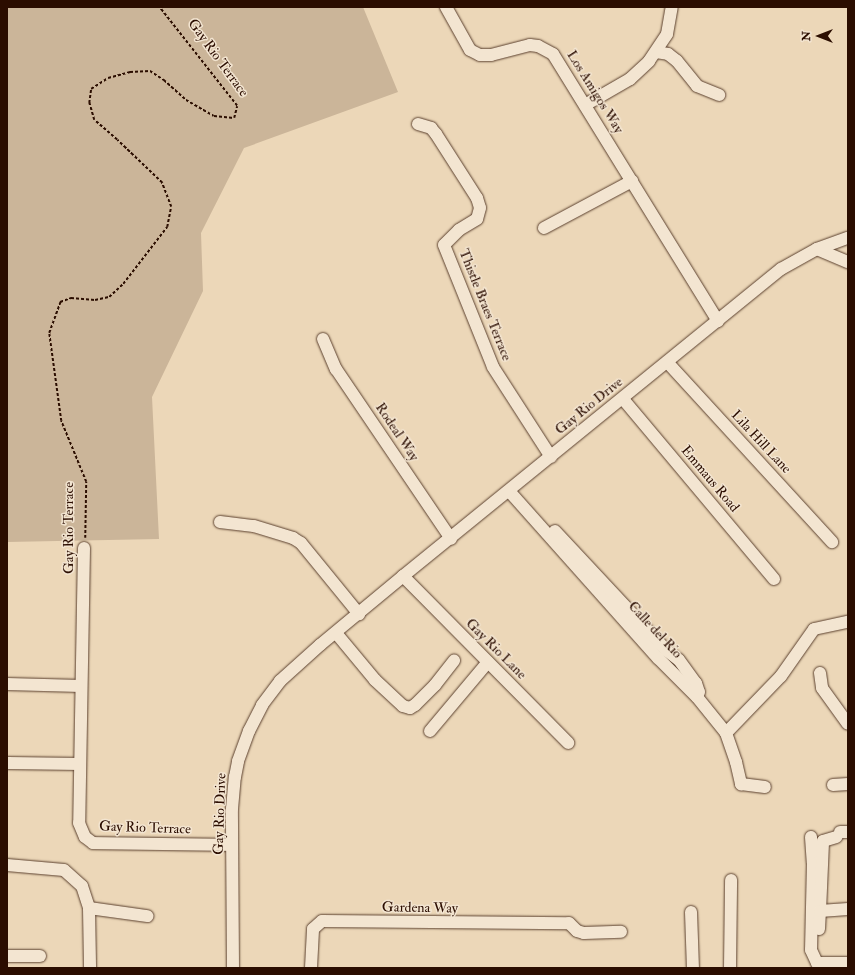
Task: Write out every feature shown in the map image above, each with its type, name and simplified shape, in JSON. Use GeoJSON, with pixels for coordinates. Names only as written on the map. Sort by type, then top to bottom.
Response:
{"type":"FeatureCollection","features":[{"type":"Feature","properties":{"kind":"street","name":"Los Amigos Way"},"geometry":{"type":"LineString","coordinates":[[446,7],[470,50],[480,55],[491,55],[530,45],[538,46],[554,54],[718,321]]}},
{"type":"Feature","properties":{"kind":"street"},"geometry":{"type":"LineString","coordinates":[[585,105],[630,80],[656,52],[668,34],[672,7]]}},
{"type":"Feature","properties":{"kind":"street"},"geometry":{"type":"LineString","coordinates":[[656,52],[668,54],[677,61],[697,86],[719,95]]}},
{"type":"Feature","properties":{"kind":"street","name":"Thistle Braes Terrace"},"geometry":{"type":"LineString","coordinates":[[418,124],[431,128],[436,134],[477,198],[480,208],[477,219],[459,230],[444,245],[493,367],[551,457]]}},
{"type":"Feature","properties":{"kind":"street"},"geometry":{"type":"LineString","coordinates":[[544,228],[632,181]]}},
{"type":"Feature","properties":{"kind":"street","name":"Gay Rio Drive"},"geometry":{"type":"LineString","coordinates":[[234,968],[232,809],[235,777],[243,746],[255,718],[280,681],[320,645],[403,576],[451,539],[623,399],[780,269],[817,249],[848,238]]}},
{"type":"Feature","properties":{"kind":"street"},"geometry":{"type":"LineString","coordinates":[[817,249],[848,262]]}},
{"type":"Feature","properties":{"kind":"street","name":"Rodeal Way"},"geometry":{"type":"LineString","coordinates":[[323,339],[336,369],[451,539]]}},
{"type":"Feature","properties":{"kind":"street","name":"Lila Hill Lane"},"geometry":{"type":"LineString","coordinates":[[668,362],[832,542]]}},
{"type":"Feature","properties":{"kind":"street","name":"Emmaus Road"},"geometry":{"type":"LineString","coordinates":[[623,399],[774,579]]}},
{"type":"Feature","properties":{"kind":"street","name":"Calle del Rio"},"geometry":{"type":"LineString","coordinates":[[512,489],[658,658],[697,697],[726,733],[736,762],[741,784],[765,787]]}},
{"type":"Feature","properties":{"kind":"street"},"geometry":{"type":"LineString","coordinates":[[220,522],[254,526],[293,538],[301,544],[359,614]]}},
{"type":"Feature","properties":{"kind":"street","name":"Gay Rio Terrace"},"geometry":{"type":"LineString","coordinates":[[84,548],[79,823],[85,837],[93,843],[232,845]]}},
{"type":"Feature","properties":{"kind":"street","name":"Gay Rio Lane"},"geometry":{"type":"LineString","coordinates":[[403,576],[568,743]]}},
{"type":"Feature","properties":{"kind":"street"},"geometry":{"type":"LineString","coordinates":[[726,733],[781,676],[814,629],[848,622]]}},
{"type":"Feature","properties":{"kind":"street"},"geometry":{"type":"LineString","coordinates":[[336,633],[375,680],[403,706],[410,708],[435,685],[454,661]]}},
{"type":"Feature","properties":{"kind":"street"},"geometry":{"type":"LineString","coordinates":[[430,731],[488,662]]}},
{"type":"Feature","properties":{"kind":"street"},"geometry":{"type":"LineString","coordinates":[[820,673],[822,688],[848,724]]}},
{"type":"Feature","properties":{"kind":"street"},"geometry":{"type":"LineString","coordinates":[[7,684],[81,686]]}},
{"type":"Feature","properties":{"kind":"street"},"geometry":{"type":"LineString","coordinates":[[8,763],[80,764]]}},
{"type":"Feature","properties":{"kind":"street"},"geometry":{"type":"LineString","coordinates":[[833,785],[848,784]]}},
{"type":"Feature","properties":{"kind":"street"},"geometry":{"type":"LineString","coordinates":[[817,965],[823,840],[841,834]]}},
{"type":"Feature","properties":{"kind":"street"},"geometry":{"type":"LineString","coordinates":[[811,837],[811,950],[817,965]]}},
{"type":"Feature","properties":{"kind":"street"},"geometry":{"type":"LineString","coordinates":[[7,865],[64,870],[82,886],[89,908],[90,968]]}},
{"type":"Feature","properties":{"kind":"street"},"geometry":{"type":"LineString","coordinates":[[730,968],[731,880]]}},
{"type":"Feature","properties":{"kind":"street"},"geometry":{"type":"LineString","coordinates":[[89,908],[147,916]]}},
{"type":"Feature","properties":{"kind":"street"},"geometry":{"type":"LineString","coordinates":[[820,911],[848,909]]}},
{"type":"Feature","properties":{"kind":"street"},"geometry":{"type":"LineString","coordinates":[[691,912],[693,968]]}},
{"type":"Feature","properties":{"kind":"street","name":"Gardena Way"},"geometry":{"type":"LineString","coordinates":[[311,968],[313,929],[322,921],[569,923],[577,931],[584,933],[622,932]]}},
{"type":"Feature","properties":{"kind":"street"},"geometry":{"type":"LineString","coordinates":[[7,956],[40,956]]}},
{"type":"Feature","properties":{"kind":"street"},"geometry":{"type":"LineString","coordinates":[[817,965],[848,963]]}},
{"type":"Feature","properties":{"kind":"path","name":"Gay Rio Terrace"},"geometry":{"type":"LineString","coordinates":[[84,548],[86,482],[61,421],[49,333],[60,302],[71,298],[95,300],[109,297],[123,284],[167,227],[171,207],[162,183],[94,120],[89,103],[91,89],[108,78],[130,72],[150,72],[164,80],[186,100],[214,116],[234,118],[237,106],[159,7]]}},
{"type":"Feature","properties":{"kind":"shaded area"},"geometry":{"type":"Polygon","coordinates":[[[7,7],[363,7],[398,92],[244,148],[201,233],[203,291],[152,397],[159,539],[7,542],[7,7]]]}}]}
